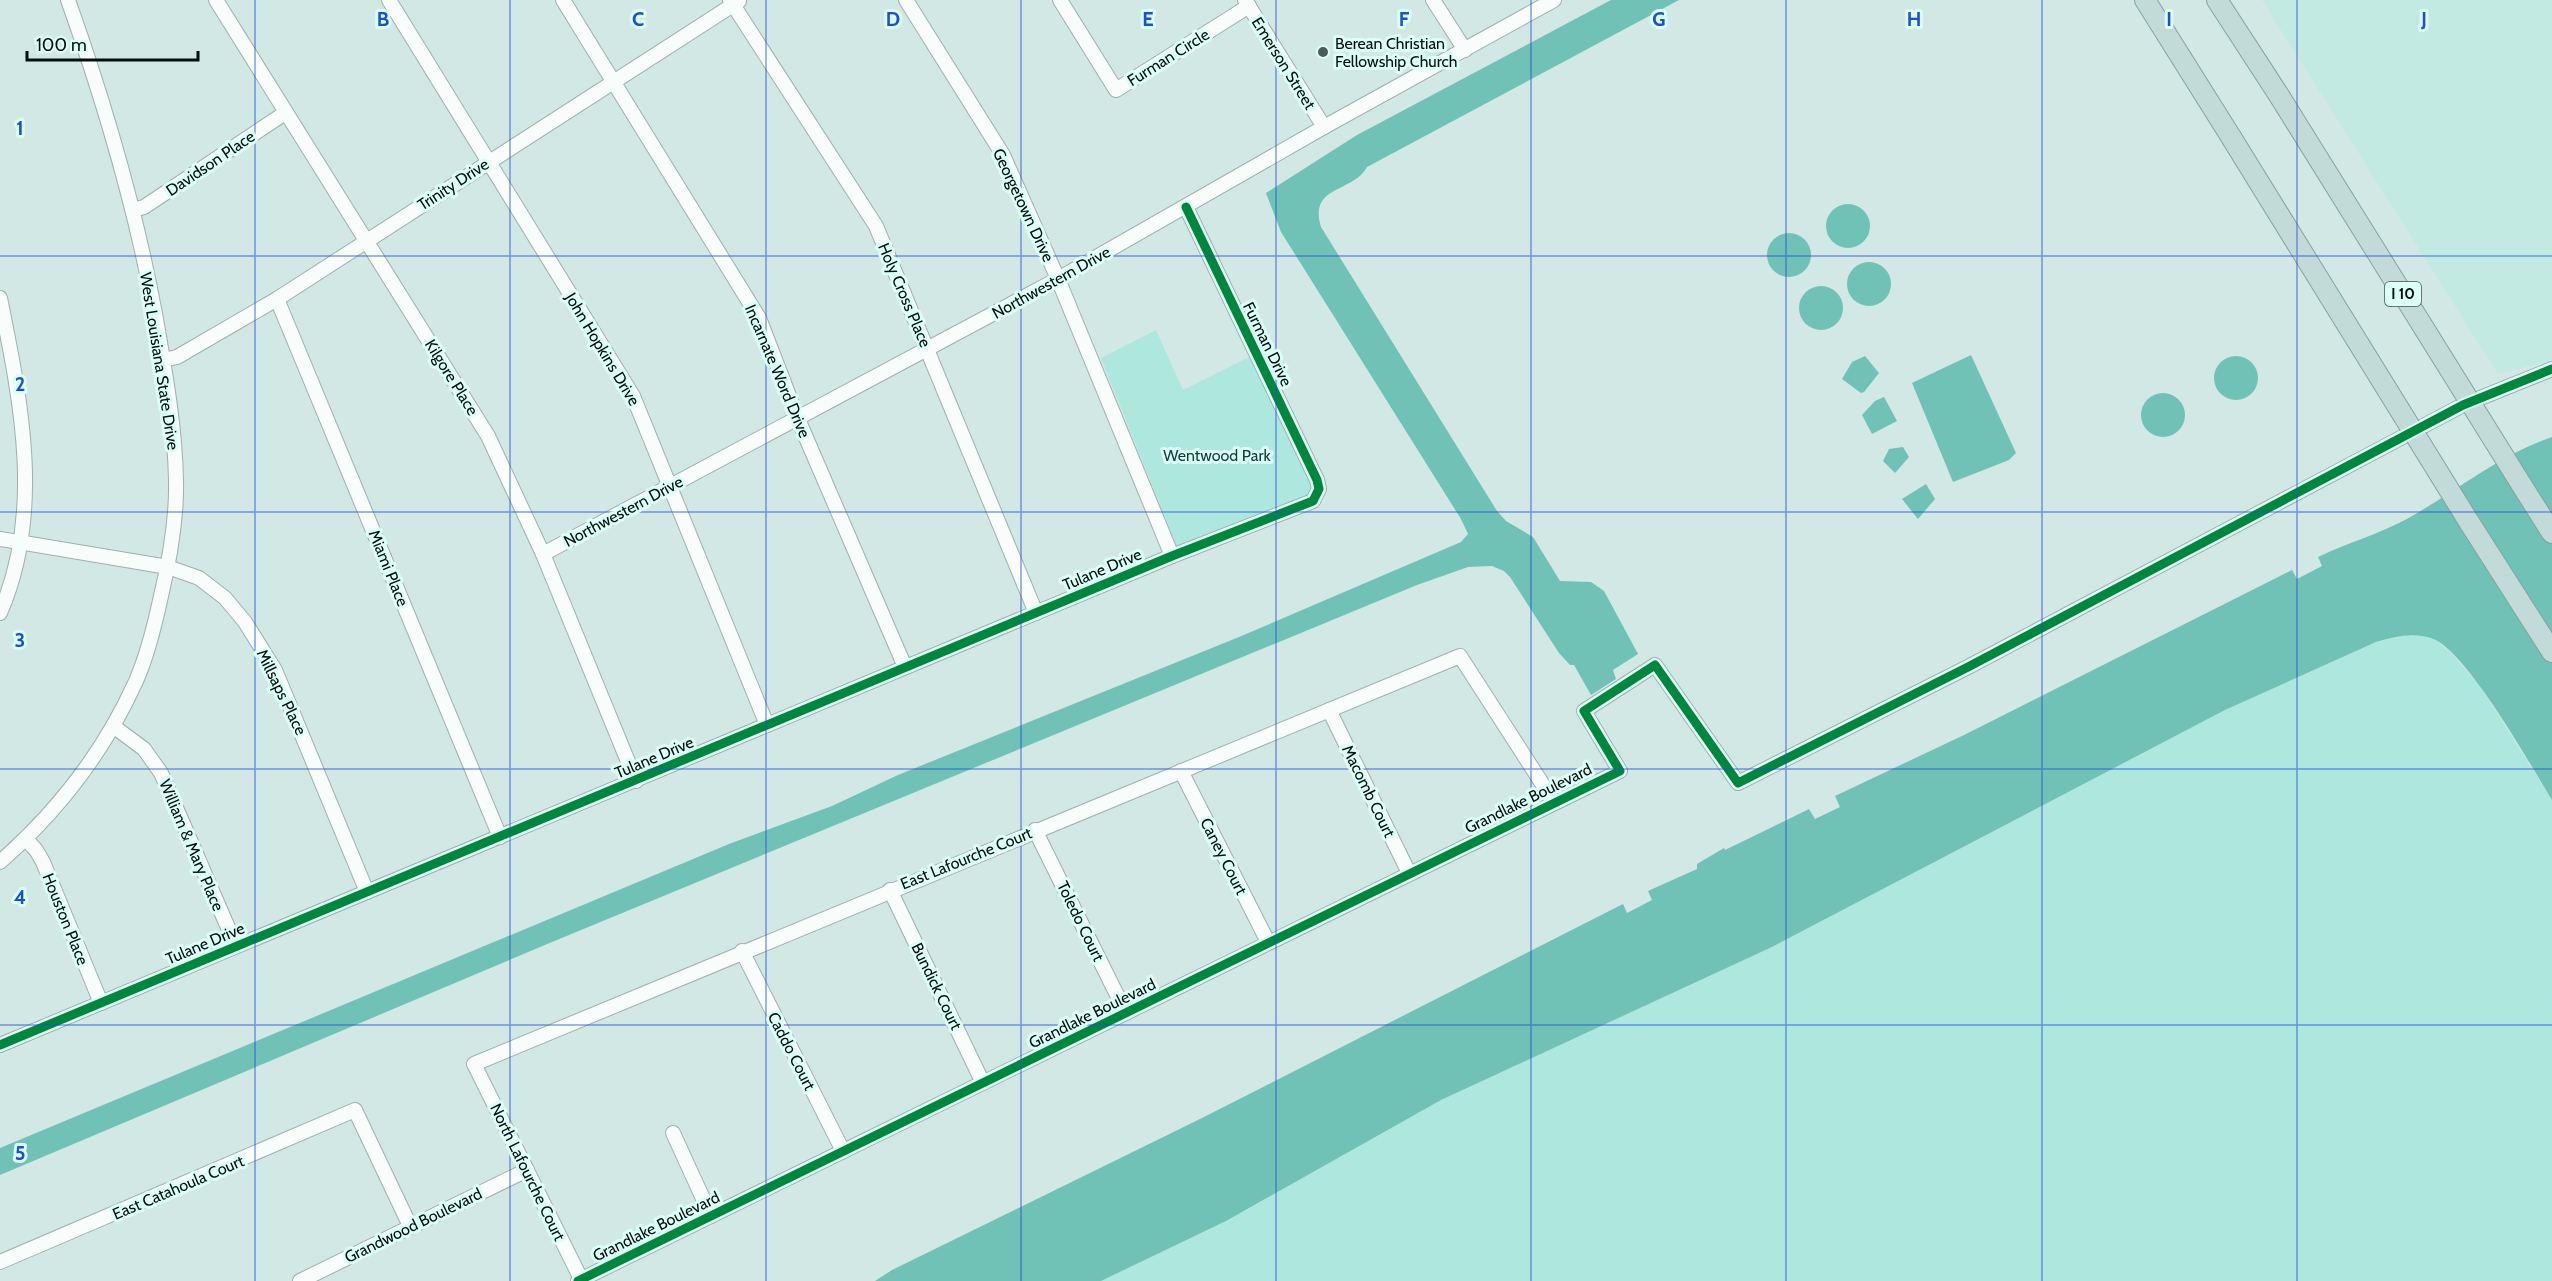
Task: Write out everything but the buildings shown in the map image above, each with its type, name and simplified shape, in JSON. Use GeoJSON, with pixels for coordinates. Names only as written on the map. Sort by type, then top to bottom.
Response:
{"type":"FeatureCollection","features":[{"type":"Feature","properties":{"kind":"highway"},"geometry":{"type":"LineString","coordinates":[[2145,0],[2552,652]]}},
{"type":"Feature","properties":{"kind":"highway","name":"I 10"},"geometry":{"type":"LineString","coordinates":[[2217,0],[2552,533]]}},
{"type":"Feature","properties":{"kind":"street","name":"West Louisiana State Drive"},"geometry":{"type":"LineString","coordinates":[[0,862],[26,839],[77,778],[113,726],[137,679],[153,631],[168,567],[173,531],[176,482],[173,427],[148,277],[133,210],[99,88],[68,0]]}},
{"type":"Feature","properties":{"kind":"street","name":"Kilgore Place"},"geometry":{"type":"LineString","coordinates":[[216,0],[488,436],[543,554],[636,781]]}},
{"type":"Feature","properties":{"kind":"street","name":"John Hopkins Drive"},"geometry":{"type":"LineString","coordinates":[[389,0],[633,396],[767,725]]}},
{"type":"Feature","properties":{"kind":"street","name":"Incarnate Word Drive"},"geometry":{"type":"LineString","coordinates":[[563,0],[759,318],[798,419],[905,667]]}},
{"type":"Feature","properties":{"kind":"street","name":"Georgetown Drive"},"geometry":{"type":"LineString","coordinates":[[906,0],[1003,155],[1058,279],[1172,556]]}},
{"type":"Feature","properties":{"kind":"street","name":"Furman Circle"},"geometry":{"type":"LineString","coordinates":[[1060,0],[1116,90],[1247,3]]}},
{"type":"Feature","properties":{"kind":"street"},"geometry":{"type":"LineString","coordinates":[[1433,0],[1465,50]]}},
{"type":"Feature","properties":{"kind":"street","name":"Northwestern Drive"},"geometry":{"type":"LineString","coordinates":[[543,554],[1058,279],[1324,127],[1554,0]]}},
{"type":"Feature","properties":{"kind":"street","name":"Trinity Drive"},"geometry":{"type":"LineString","coordinates":[[163,360],[177,357],[278,299],[734,2]]}},
{"type":"Feature","properties":{"kind":"street","name":"Holy Cross Place"},"geometry":{"type":"LineString","coordinates":[[734,2],[876,225],[1036,613]]}},
{"type":"Feature","properties":{"kind":"street","name":"Emerson Street"},"geometry":{"type":"LineString","coordinates":[[1247,3],[1324,127]]}},
{"type":"Feature","properties":{"kind":"street","name":"Davidson Place"},"geometry":{"type":"LineString","coordinates":[[133,210],[144,207],[285,113]]}},
{"type":"Feature","properties":{"kind":"street","name":"Furman Drive"},"geometry":{"type":"LineString","coordinates":[[1186,207],[1317,480],[1318,496]]}},
{"type":"Feature","properties":{"kind":"street"},"geometry":{"type":"LineString","coordinates":[[0,298],[10,347],[23,440],[26,505],[22,543],[0,613]]}},
{"type":"Feature","properties":{"kind":"street","name":"Miami Place"},"geometry":{"type":"LineString","coordinates":[[278,299],[500,837]]}},
{"type":"Feature","properties":{"kind":"street","name":"Grandlake Boulevard"},"geometry":{"type":"LineString","coordinates":[[579,1280],[1620,771],[1584,711],[1655,665],[1738,783],[1968,667],[2463,405],[2552,369]]}},
{"type":"Feature","properties":{"kind":"street","name":"Tulane Drive"},"geometry":{"type":"LineString","coordinates":[[0,1045],[1172,556],[1306,505],[1318,496]]}},
{"type":"Feature","properties":{"kind":"street","name":"Millsaps Place"},"geometry":{"type":"LineString","coordinates":[[0,540],[168,567],[199,578],[225,598],[245,622],[288,697],[367,891]]}},
{"type":"Feature","properties":{"kind":"street","name":"East Lafourche Court"},"geometry":{"type":"LineString","coordinates":[[474,1064],[742,951],[1460,656],[1554,802]]}},
{"type":"Feature","properties":{"kind":"street","name":"Macomb Court"},"geometry":{"type":"LineString","coordinates":[[1329,710],[1409,873]]}},
{"type":"Feature","properties":{"kind":"street","name":"William & Mary Place"},"geometry":{"type":"LineString","coordinates":[[113,726],[144,749],[161,773],[236,946]]}},
{"type":"Feature","properties":{"kind":"street","name":"Caney Court"},"geometry":{"type":"LineString","coordinates":[[1181,771],[1268,942]]}},
{"type":"Feature","properties":{"kind":"street","name":"Toledo Court"},"geometry":{"type":"LineString","coordinates":[[1035,830],[1126,1013]]}},
{"type":"Feature","properties":{"kind":"street","name":"Houston Place"},"geometry":{"type":"LineString","coordinates":[[26,839],[43,862],[101,1003]]}},
{"type":"Feature","properties":{"kind":"street","name":"Bundick Court"},"geometry":{"type":"LineString","coordinates":[[890,890],[984,1083]]}},
{"type":"Feature","properties":{"kind":"street","name":"Caddo Court"},"geometry":{"type":"LineString","coordinates":[[742,951],[843,1151]]}},
{"type":"Feature","properties":{"kind":"street","name":"North Lafourche Court"},"geometry":{"type":"LineString","coordinates":[[474,1064],[579,1280]]}},
{"type":"Feature","properties":{"kind":"street","name":"East Catahoula Court"},"geometry":{"type":"LineString","coordinates":[[0,1262],[355,1110],[410,1226]]}},
{"type":"Feature","properties":{"kind":"street"},"geometry":{"type":"LineString","coordinates":[[673,1133],[711,1216]]}},
{"type":"Feature","properties":{"kind":"street","name":"Grandwood Boulevard"},"geometry":{"type":"LineString","coordinates":[[300,1281],[527,1170]]}},
{"type":"Feature","properties":{"kind":"shaded area"},"geometry":{"type":"Polygon","coordinates":[[[1611,0],[1679,0],[1367,167],[1352,181],[1326,196],[1319,213],[1321,227],[1497,511],[1506,521],[1533,537],[1560,581],[1591,582],[1604,591],[1638,654],[1613,670],[1616,679],[1591,695],[1574,665],[1570,665],[1559,653],[1510,577],[1504,571],[1492,566],[1468,567],[1417,585],[552,942],[0,1175],[0,1148],[729,844],[832,806],[898,775],[1239,637],[1461,542],[1468,534],[1461,519],[1281,232],[1266,193],[1357,135],[1611,0]]]}},
{"type":"Feature","properties":{"kind":"shaded area"},"geometry":{"type":"Polygon","coordinates":[[[2262,0],[2552,0],[2552,360],[2498,374],[2262,0]]]}},
{"type":"Feature","properties":{"kind":"shaded area"},"geometry":{"type":"Polygon","coordinates":[[[1848,204],[1864,210],[1870,226],[1864,242],[1848,248],[1832,242],[1826,226],[1832,210],[1848,204]]]}},
{"type":"Feature","properties":{"kind":"shaded area"},"geometry":{"type":"Polygon","coordinates":[[[1789,233],[1805,239],[1811,255],[1805,271],[1789,277],[1773,271],[1767,255],[1773,239],[1789,233]]]}},
{"type":"Feature","properties":{"kind":"shaded area"},"geometry":{"type":"Polygon","coordinates":[[[1869,262],[1885,268],[1891,284],[1885,300],[1869,306],[1853,300],[1847,284],[1853,268],[1869,262]]]}},
{"type":"Feature","properties":{"kind":"shaded area"},"geometry":{"type":"Polygon","coordinates":[[[1821,286],[1837,292],[1843,308],[1837,324],[1821,330],[1805,324],[1799,308],[1805,292],[1821,286]]]}},
{"type":"Feature","properties":{"kind":"shaded area"},"geometry":{"type":"Polygon","coordinates":[[[1971,355],[2016,453],[2009,460],[1953,482],[1912,383],[1971,355]]]}},
{"type":"Feature","properties":{"kind":"shaded area"},"geometry":{"type":"Polygon","coordinates":[[[1865,356],[1879,373],[1861,393],[1842,379],[1852,362],[1865,356]]]}},
{"type":"Feature","properties":{"kind":"shaded area"},"geometry":{"type":"Polygon","coordinates":[[[2236,356],[2252,362],[2258,378],[2252,394],[2236,400],[2220,394],[2214,378],[2220,362],[2236,356]]]}},
{"type":"Feature","properties":{"kind":"shaded area"},"geometry":{"type":"Polygon","coordinates":[[[2163,393],[2179,399],[2185,415],[2179,431],[2163,437],[2147,431],[2141,415],[2147,399],[2163,393]]]}},
{"type":"Feature","properties":{"kind":"shaded area"},"geometry":{"type":"Polygon","coordinates":[[[1884,397],[1897,421],[1872,434],[1862,415],[1875,401],[1884,397]]]}},
{"type":"Feature","properties":{"kind":"shaded area"},"geometry":{"type":"Polygon","coordinates":[[[2552,437],[2552,800],[2497,710],[2462,663],[2445,647],[2431,638],[2417,635],[2376,642],[2225,710],[1772,947],[1441,1100],[1226,1221],[1101,1281],[875,1281],[892,1270],[1200,1119],[1623,904],[1627,913],[1652,900],[1648,891],[1697,869],[1697,864],[1724,848],[1725,850],[1809,809],[1815,819],[1840,807],[1835,796],[1964,735],[2292,570],[2297,579],[2322,566],[2318,557],[2407,519],[2495,464],[2552,437]]]}},
{"type":"Feature","properties":{"kind":"shaded area"},"geometry":{"type":"Polygon","coordinates":[[[1903,447],[1909,457],[1895,473],[1883,461],[1889,449],[1903,447]]]}},
{"type":"Feature","properties":{"kind":"shaded area"},"geometry":{"type":"Polygon","coordinates":[[[1926,484],[1935,499],[1918,519],[1902,499],[1926,484]]]}},
{"type":"Feature","properties":{"kind":"green space","name":"Wentwood Park"},"geometry":{"type":"Polygon","coordinates":[[[1156,330],[1183,390],[1249,357],[1314,490],[1308,496],[1178,550],[1101,358],[1156,330]]]}},
{"type":"Feature","properties":{"kind":"green space"},"geometry":{"type":"Polygon","coordinates":[[[2418,635],[2433,638],[2451,653],[2480,686],[2552,800],[2552,1281],[1101,1281],[1226,1221],[1441,1100],[1772,947],[2225,710],[2376,642],[2400,636],[2418,635]]]}},
{"type":"Feature","properties":{"kind":"cycle path"},"geometry":{"type":"LineString","coordinates":[[0,1045],[1172,556],[1313,501],[1319,489],[1317,480],[1186,207]]}},
{"type":"Feature","properties":{"kind":"cycle path"},"geometry":{"type":"LineString","coordinates":[[578,1281],[1620,771],[1584,711],[1655,665],[1738,783],[1968,667],[2463,405],[2552,369]]}},
{"type":"Feature","properties":{"kind":"place","name":"Berean Christian Fellowship Church"},"geometry":{"type":"Point","coordinates":[1323,52]}}]}
